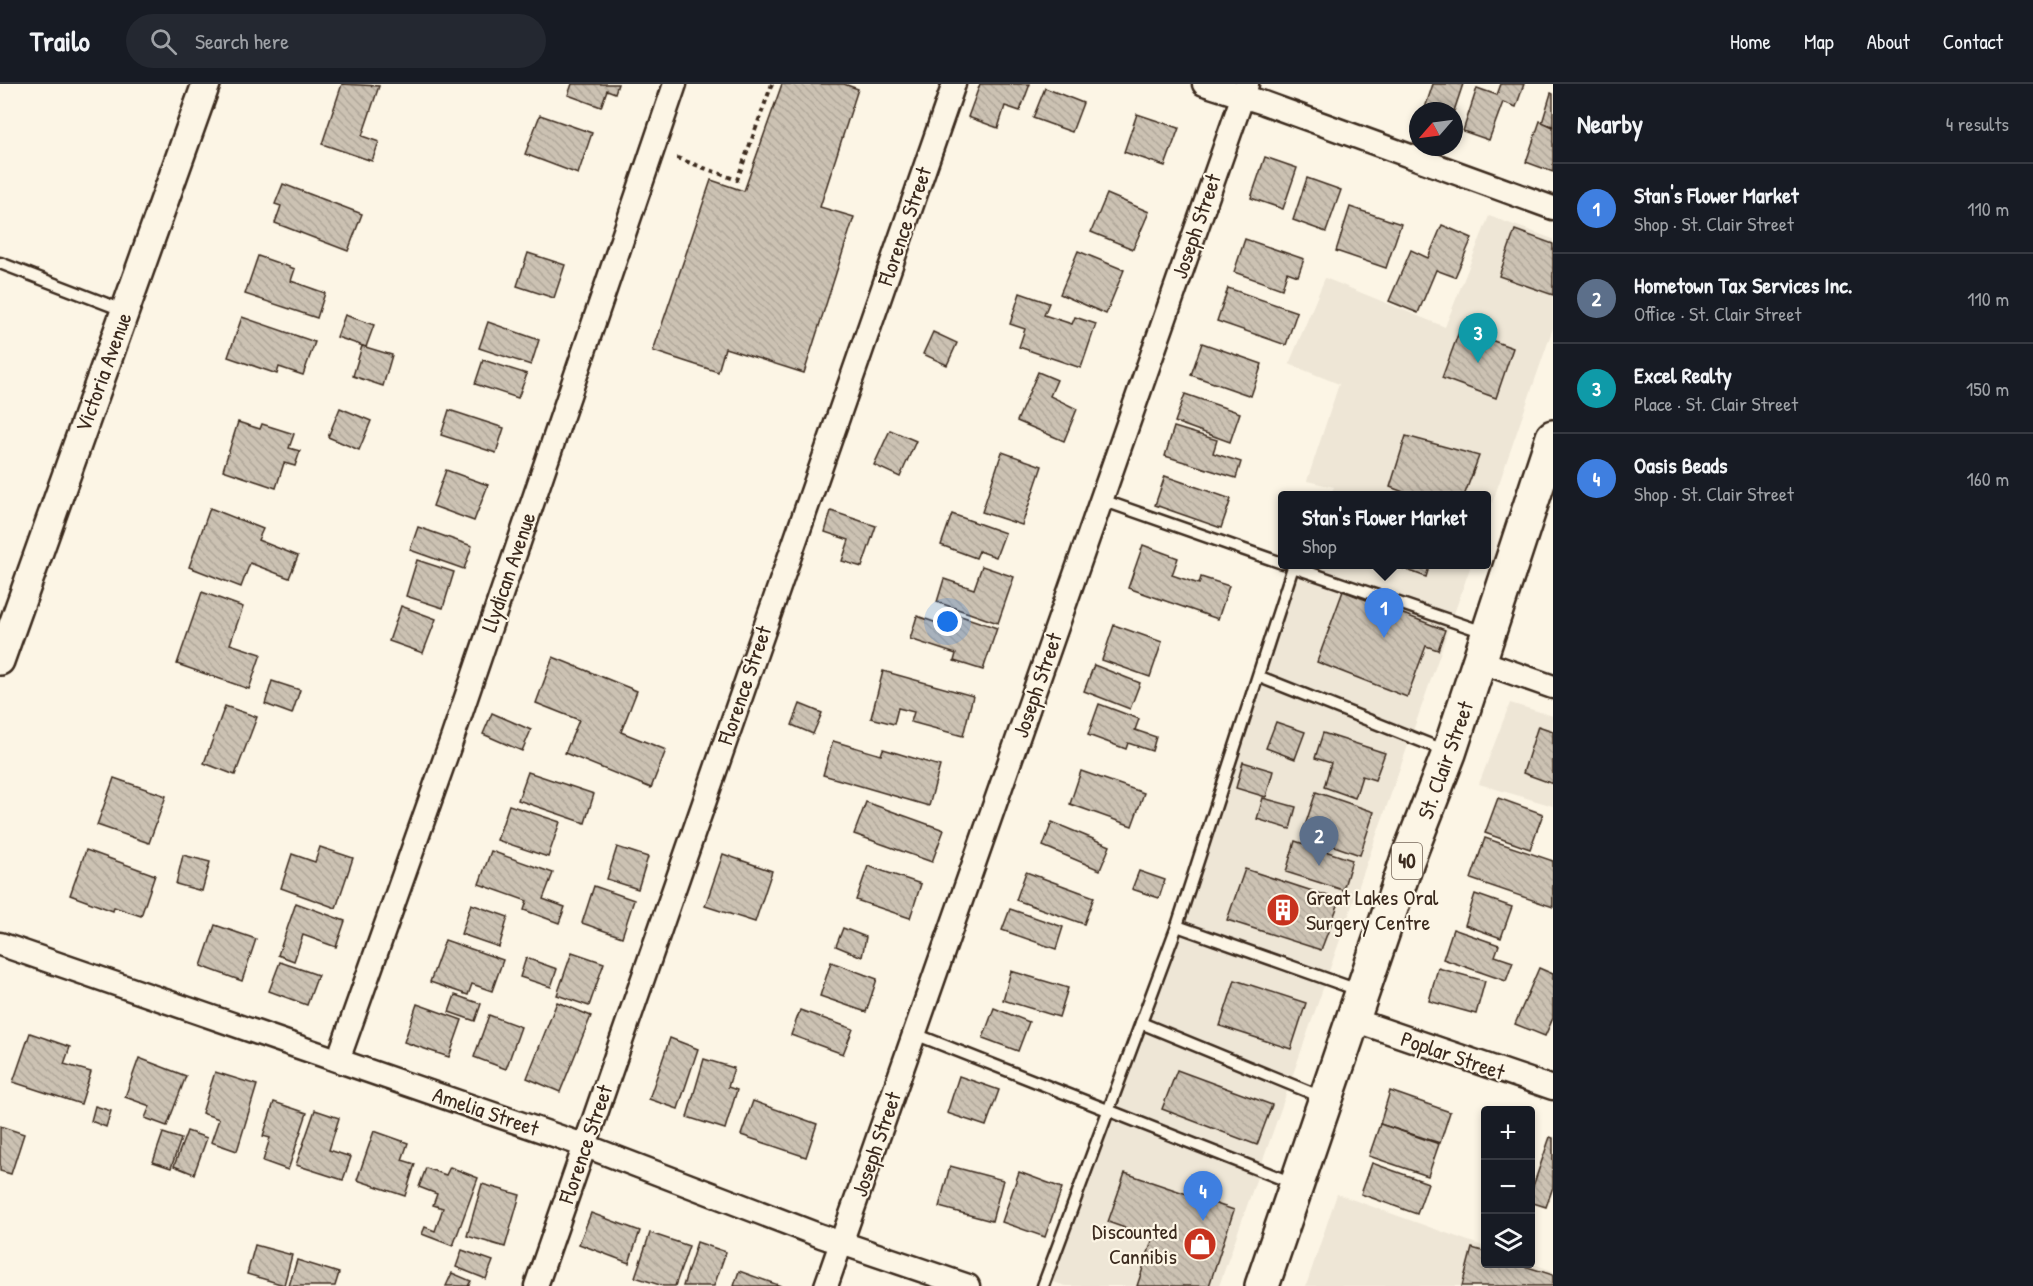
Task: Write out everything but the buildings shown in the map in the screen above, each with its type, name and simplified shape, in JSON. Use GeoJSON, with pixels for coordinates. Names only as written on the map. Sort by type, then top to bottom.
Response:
{"type":"FeatureCollection","features":[{"type":"Feature","properties":{"kind":"main road","name":"St. Clair Street"},"geometry":{"type":"LineString","coordinates":[[1262,1286],[1408,858],[1449,753],[1553,437]]}},
{"type":"Feature","properties":{"kind":"street","name":"Llydican Avenue"},"geometry":{"type":"LineString","coordinates":[[338,1060],[453,736],[675,84]]}},
{"type":"Feature","properties":{"kind":"street","name":"Florence Street"},"geometry":{"type":"LineString","coordinates":[[536,1286],[954,84]]}},
{"type":"Feature","properties":{"kind":"street"},"geometry":{"type":"LineString","coordinates":[[1204,84],[1245,90],[1553,208]]}},
{"type":"Feature","properties":{"kind":"street","name":"Victoria Avenue"},"geometry":{"type":"LineString","coordinates":[[0,661],[202,87]]}},
{"type":"Feature","properties":{"kind":"street","name":"Joseph Street"},"geometry":{"type":"LineString","coordinates":[[826,1286],[1245,90]]}},
{"type":"Feature","properties":{"kind":"street"},"geometry":{"type":"LineString","coordinates":[[1484,647],[1553,687]]}},
{"type":"Feature","properties":{"kind":"street","name":"Amelia Street"},"geometry":{"type":"LineString","coordinates":[[0,944],[586,1146],[842,1242],[968,1286]]}},
{"type":"Feature","properties":{"kind":"street","name":"Poplar Street"},"geometry":{"type":"LineString","coordinates":[[1359,1006],[1553,1088]]}},
{"type":"Feature","properties":{"kind":"lane"},"geometry":{"type":"LineString","coordinates":[[0,263],[125,311]]}},
{"type":"Feature","properties":{"kind":"lane"},"geometry":{"type":"LineString","coordinates":[[1102,500],[1278,562]]}},
{"type":"Feature","properties":{"kind":"lane"},"geometry":{"type":"LineString","coordinates":[[1044,1286],[1178,926],[1260,677],[1286,569]]}},
{"type":"Feature","properties":{"kind":"lane"},"geometry":{"type":"LineString","coordinates":[[1297,569],[1484,647]]}},
{"type":"Feature","properties":{"kind":"lane"},"geometry":{"type":"LineString","coordinates":[[1260,677],[1449,753]]}},
{"type":"Feature","properties":{"kind":"lane"},"geometry":{"type":"LineString","coordinates":[[1178,926],[1359,1006]]}},
{"type":"Feature","properties":{"kind":"lane"},"geometry":{"type":"LineString","coordinates":[[1141,1023],[1327,1100]]}},
{"type":"Feature","properties":{"kind":"lane"},"geometry":{"type":"LineString","coordinates":[[915,1034],[1298,1185]]}},
{"type":"Feature","properties":{"kind":"path"},"geometry":{"type":"LineString","coordinates":[[677,158],[737,180],[772,84]]}},
{"type":"Feature","properties":{"kind":"shaded area"},"geometry":{"type":"Polygon","coordinates":[[[1489,216],[1553,239],[1553,328],[1491,507],[1491,491],[1332,491],[1334,487],[1307,481],[1339,384],[1289,364],[1325,278],[1445,327],[1489,216]]]}},
{"type":"Feature","properties":{"kind":"shaded area"},"geometry":{"type":"Polygon","coordinates":[[[1301,569],[1470,569],[1219,1286],[1066,1286],[1046,1280],[1107,1124],[1301,569]]]}},
{"type":"Feature","properties":{"kind":"shaded area"},"geometry":{"type":"Polygon","coordinates":[[[1510,703],[1553,716],[1553,806],[1479,784],[1510,703]]]}},
{"type":"Feature","properties":{"kind":"shaded area"},"geometry":{"type":"Polygon","coordinates":[[[1337,1194],[1481,1246],[1481,1268],[1535,1268],[1535,1264],[1553,1271],[1553,1286],[1306,1286],[1337,1194]]]}},
{"type":"Feature","properties":{"kind":"place","name":"Excel Realty"},"geometry":{"type":"Point","coordinates":[1478,363]}},
{"type":"Feature","properties":{"kind":"place","name":"Stan's Flower Market"},"geometry":{"type":"Point","coordinates":[1384,638]}},
{"type":"Feature","properties":{"kind":"place","name":"Hometown Tax Services Inc."},"geometry":{"type":"Point","coordinates":[1319,866]}},
{"type":"Feature","properties":{"kind":"place","name":"Great Lakes Oral Surgery Centre"},"geometry":{"type":"Point","coordinates":[1283,910]}},
{"type":"Feature","properties":{"kind":"place","name":"Oasis Beads"},"geometry":{"type":"Point","coordinates":[1203,1221]}},
{"type":"Feature","properties":{"kind":"place","name":"Discounted Cannibis"},"geometry":{"type":"Point","coordinates":[1200,1244]}}]}
